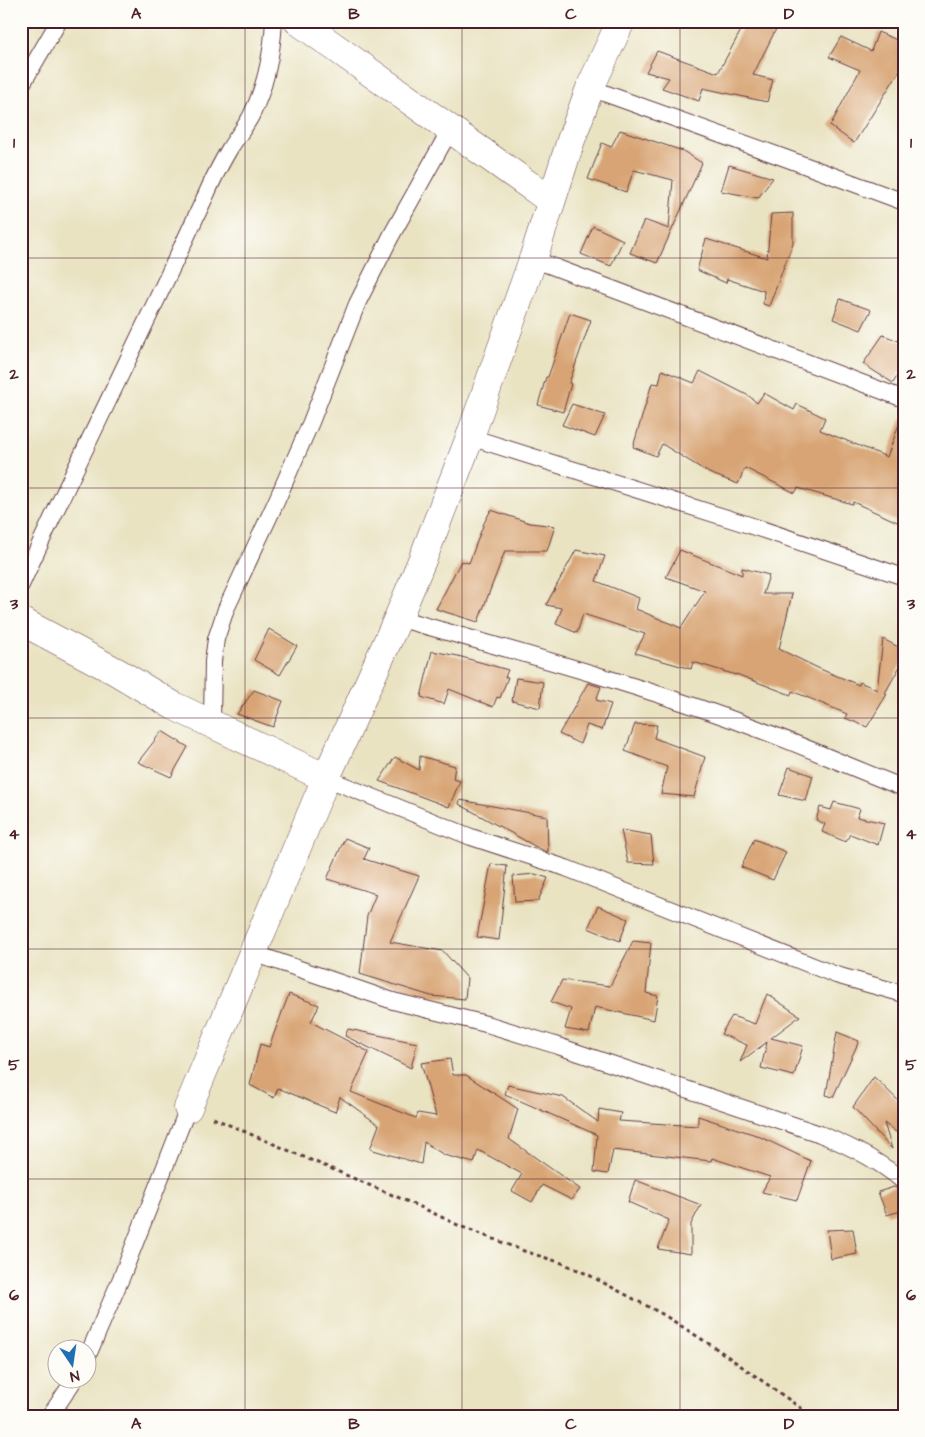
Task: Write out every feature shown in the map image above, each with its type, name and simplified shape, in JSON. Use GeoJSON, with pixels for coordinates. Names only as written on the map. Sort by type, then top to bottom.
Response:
{"type":"FeatureCollection","features":[{"type":"Feature","properties":{"kind":"street"},"geometry":{"type":"LineString","coordinates":[[298,21],[550,200]]}},
{"type":"Feature","properties":{"kind":"street"},"geometry":{"type":"LineString","coordinates":[[188,1108],[326,778],[398,618],[470,437],[533,259],[550,200],[590,88],[621,21]]}},
{"type":"Feature","properties":{"kind":"street"},"geometry":{"type":"LineString","coordinates":[[21,621],[118,672],[174,706],[212,722],[326,778]]}},
{"type":"Feature","properties":{"kind":"lane"},"geometry":{"type":"LineString","coordinates":[[21,86],[59,21]]}},
{"type":"Feature","properties":{"kind":"lane"},"geometry":{"type":"LineString","coordinates":[[21,584],[216,174],[230,148],[250,118],[260,96],[268,70],[274,21]]}},
{"type":"Feature","properties":{"kind":"lane"},"geometry":{"type":"LineString","coordinates":[[590,88],[904,202]]}},
{"type":"Feature","properties":{"kind":"lane"},"geometry":{"type":"LineString","coordinates":[[212,722],[213,661],[216,639],[226,608],[311,422],[357,304],[391,236],[450,130]]}},
{"type":"Feature","properties":{"kind":"lane"},"geometry":{"type":"LineString","coordinates":[[533,259],[904,399]]}},
{"type":"Feature","properties":{"kind":"lane"},"geometry":{"type":"LineString","coordinates":[[470,437],[746,524],[904,577]]}},
{"type":"Feature","properties":{"kind":"lane"},"geometry":{"type":"LineString","coordinates":[[398,618],[619,681],[821,753],[904,788]]}},
{"type":"Feature","properties":{"kind":"lane"},"geometry":{"type":"LineString","coordinates":[[326,778],[471,837],[566,868],[836,976],[904,994]]}},
{"type":"Feature","properties":{"kind":"lane"},"geometry":{"type":"LineString","coordinates":[[252,953],[392,1001],[490,1025],[555,1044],[820,1134],[846,1145],[873,1160],[904,1182]]}},
{"type":"Feature","properties":{"kind":"lane"},"geometry":{"type":"LineString","coordinates":[[94,1340],[122,1276],[188,1108]]}},
{"type":"Feature","properties":{"kind":"lane"},"geometry":{"type":"LineString","coordinates":[[50,1416],[67,1390]]}},
{"type":"Feature","properties":{"kind":"path"},"geometry":{"type":"LineString","coordinates":[[188,1108],[524,1252],[562,1263],[587,1274],[664,1315],[717,1349],[812,1416]]}},
{"type":"Feature","properties":{"kind":"building"},"geometry":{"type":"Polygon","coordinates":[[[746,21],[780,21],[753,75],[773,80],[767,102],[703,88],[699,101],[662,88],[669,78],[646,72],[657,51],[718,73],[746,21]]]}},
{"type":"Feature","properties":{"kind":"building"},"geometry":{"type":"Polygon","coordinates":[[[878,32],[904,43],[904,64],[854,143],[830,126],[860,70],[829,57],[841,37],[871,51],[878,32]]]}},
{"type":"Feature","properties":{"kind":"building"},"geometry":{"type":"Polygon","coordinates":[[[620,130],[683,151],[702,163],[657,263],[630,253],[644,220],[669,229],[673,180],[634,170],[626,192],[588,179],[602,143],[611,147],[620,130]]]}},
{"type":"Feature","properties":{"kind":"building"},"geometry":{"type":"Polygon","coordinates":[[[729,165],[773,178],[758,198],[721,191],[729,165]]]}},
{"type":"Feature","properties":{"kind":"building"},"geometry":{"type":"Polygon","coordinates":[[[793,213],[793,243],[769,306],[763,304],[764,291],[727,279],[726,283],[697,270],[706,239],[767,258],[771,214],[793,213]]]}},
{"type":"Feature","properties":{"kind":"building"},"geometry":{"type":"Polygon","coordinates":[[[593,226],[623,240],[611,266],[581,254],[593,226]]]}},
{"type":"Feature","properties":{"kind":"building"},"geometry":{"type":"Polygon","coordinates":[[[840,299],[871,310],[861,330],[833,319],[840,299]]]}},
{"type":"Feature","properties":{"kind":"building"},"geometry":{"type":"Polygon","coordinates":[[[570,313],[591,320],[569,383],[571,384],[563,412],[538,405],[546,377],[548,377],[570,313]]]}},
{"type":"Feature","properties":{"kind":"building"},"geometry":{"type":"Polygon","coordinates":[[[883,335],[904,343],[904,365],[893,383],[863,364],[883,335]]]}},
{"type":"Feature","properties":{"kind":"building"},"geometry":{"type":"Polygon","coordinates":[[[662,370],[694,383],[700,371],[749,396],[757,403],[764,393],[794,410],[797,404],[825,418],[820,430],[887,457],[901,419],[904,419],[904,525],[853,502],[852,504],[798,488],[795,493],[745,468],[738,484],[709,473],[662,444],[656,456],[633,447],[652,383],[659,384],[662,370]]]}},
{"type":"Feature","properties":{"kind":"building"},"geometry":{"type":"Polygon","coordinates":[[[572,404],[605,415],[595,437],[562,425],[572,404]]]}},
{"type":"Feature","properties":{"kind":"building"},"geometry":{"type":"Polygon","coordinates":[[[491,510],[530,523],[555,526],[547,551],[505,551],[478,622],[436,609],[461,561],[469,563],[491,510]]]}},
{"type":"Feature","properties":{"kind":"building"},"geometry":{"type":"Polygon","coordinates":[[[576,550],[605,556],[596,581],[639,598],[636,609],[681,628],[705,591],[666,577],[680,550],[742,575],[742,568],[769,575],[763,594],[792,594],[779,649],[820,669],[859,685],[860,682],[877,690],[883,639],[904,650],[904,659],[885,693],[887,694],[867,727],[845,718],[847,714],[792,691],[791,695],[736,674],[693,662],[691,669],[635,653],[645,634],[583,614],[577,633],[556,624],[562,608],[546,605],[576,550]]]}},
{"type":"Feature","properties":{"kind":"building"},"geometry":{"type":"Polygon","coordinates":[[[269,629],[297,646],[280,675],[254,660],[269,629]]]}},
{"type":"Feature","properties":{"kind":"building"},"geometry":{"type":"Polygon","coordinates":[[[432,651],[508,670],[505,677],[508,677],[500,698],[497,697],[493,707],[449,689],[444,704],[421,697],[432,651]]]}},
{"type":"Feature","properties":{"kind":"building"},"geometry":{"type":"Polygon","coordinates":[[[516,678],[543,682],[540,708],[512,701],[516,678]]]}},
{"type":"Feature","properties":{"kind":"building"},"geometry":{"type":"Polygon","coordinates":[[[588,683],[601,687],[596,700],[611,704],[602,730],[587,725],[580,744],[559,734],[588,683]]]}},
{"type":"Feature","properties":{"kind":"building"},"geometry":{"type":"Polygon","coordinates":[[[254,690],[283,701],[273,727],[237,714],[254,690]]]}},
{"type":"Feature","properties":{"kind":"building"},"geometry":{"type":"Polygon","coordinates":[[[635,724],[657,725],[654,738],[705,757],[694,797],[661,794],[667,767],[625,751],[635,724]]]}},
{"type":"Feature","properties":{"kind":"building"},"geometry":{"type":"Polygon","coordinates":[[[162,731],[188,747],[171,777],[138,762],[162,731]]]}},
{"type":"Feature","properties":{"kind":"building"},"geometry":{"type":"Polygon","coordinates":[[[420,756],[455,766],[453,779],[460,781],[449,807],[379,781],[395,757],[419,770],[420,756]]]}},
{"type":"Feature","properties":{"kind":"building"},"geometry":{"type":"Polygon","coordinates":[[[789,767],[813,776],[806,801],[779,795],[789,767]]]}},
{"type":"Feature","properties":{"kind":"building"},"geometry":{"type":"Polygon","coordinates":[[[460,800],[547,816],[548,852],[459,804],[460,800]]]}},
{"type":"Feature","properties":{"kind":"building"},"geometry":{"type":"Polygon","coordinates":[[[834,802],[860,809],[857,817],[884,823],[878,845],[850,834],[846,842],[822,832],[825,824],[816,820],[820,807],[831,810],[834,802]]]}},
{"type":"Feature","properties":{"kind":"building"},"geometry":{"type":"Polygon","coordinates":[[[621,830],[651,835],[654,864],[628,863],[621,830]]]}},
{"type":"Feature","properties":{"kind":"building"},"geometry":{"type":"Polygon","coordinates":[[[345,838],[369,848],[364,859],[419,876],[390,942],[443,951],[467,978],[465,999],[431,996],[360,974],[367,916],[376,894],[327,879],[345,838]]]}},
{"type":"Feature","properties":{"kind":"building"},"geometry":{"type":"Polygon","coordinates":[[[754,839],[786,852],[773,880],[741,867],[754,839]]]}},
{"type":"Feature","properties":{"kind":"building"},"geometry":{"type":"Polygon","coordinates":[[[491,864],[507,866],[499,940],[477,937],[491,864]]]}},
{"type":"Feature","properties":{"kind":"building"},"geometry":{"type":"Polygon","coordinates":[[[535,874],[548,878],[538,901],[515,902],[513,876],[535,874]]]}},
{"type":"Feature","properties":{"kind":"building"},"geometry":{"type":"Polygon","coordinates":[[[598,906],[628,919],[620,941],[588,928],[598,906]]]}},
{"type":"Feature","properties":{"kind":"building"},"geometry":{"type":"Polygon","coordinates":[[[633,941],[651,943],[646,993],[658,996],[654,1020],[595,1007],[589,1033],[565,1029],[571,1009],[551,1002],[562,980],[610,986],[633,941]]]}},
{"type":"Feature","properties":{"kind":"building"},"geometry":{"type":"Polygon","coordinates":[[[289,994],[319,1005],[311,1022],[369,1052],[351,1092],[416,1118],[418,1113],[436,1116],[421,1063],[450,1059],[453,1075],[466,1075],[518,1109],[509,1139],[580,1189],[572,1200],[542,1185],[532,1202],[512,1191],[522,1174],[478,1150],[474,1163],[444,1155],[424,1142],[421,1164],[370,1149],[379,1125],[340,1097],[335,1112],[278,1088],[274,1098],[250,1085],[260,1044],[269,1047],[289,994]]]}},
{"type":"Feature","properties":{"kind":"building"},"geometry":{"type":"Polygon","coordinates":[[[767,994],[800,1016],[771,1038],[803,1046],[794,1076],[761,1068],[767,1042],[740,1062],[747,1045],[721,1034],[732,1016],[755,1024],[767,994]]]}},
{"type":"Feature","properties":{"kind":"building"},"geometry":{"type":"Polygon","coordinates":[[[348,1029],[417,1043],[411,1068],[345,1036],[348,1029]]]}},
{"type":"Feature","properties":{"kind":"building"},"geometry":{"type":"Polygon","coordinates":[[[837,1032],[859,1041],[833,1097],[826,1095],[837,1032]]]}},
{"type":"Feature","properties":{"kind":"building"},"geometry":{"type":"Polygon","coordinates":[[[874,1077],[904,1106],[904,1138],[884,1123],[892,1149],[853,1107],[874,1077]]]}},
{"type":"Feature","properties":{"kind":"building"},"geometry":{"type":"Polygon","coordinates":[[[508,1085],[563,1097],[598,1122],[599,1109],[621,1113],[619,1121],[698,1126],[698,1116],[756,1135],[811,1161],[797,1200],[762,1192],[770,1177],[712,1158],[711,1161],[613,1150],[608,1174],[594,1172],[597,1135],[505,1094],[508,1085]]]}},
{"type":"Feature","properties":{"kind":"building"},"geometry":{"type":"Polygon","coordinates":[[[635,1180],[701,1205],[691,1224],[691,1254],[658,1249],[669,1220],[628,1202],[635,1180]]]}},
{"type":"Feature","properties":{"kind":"building"},"geometry":{"type":"Polygon","coordinates":[[[894,1187],[904,1192],[904,1210],[887,1215],[878,1192],[894,1187]]]}},
{"type":"Feature","properties":{"kind":"building"},"geometry":{"type":"Polygon","coordinates":[[[853,1229],[857,1254],[831,1259],[827,1230],[853,1229]]]}}]}
